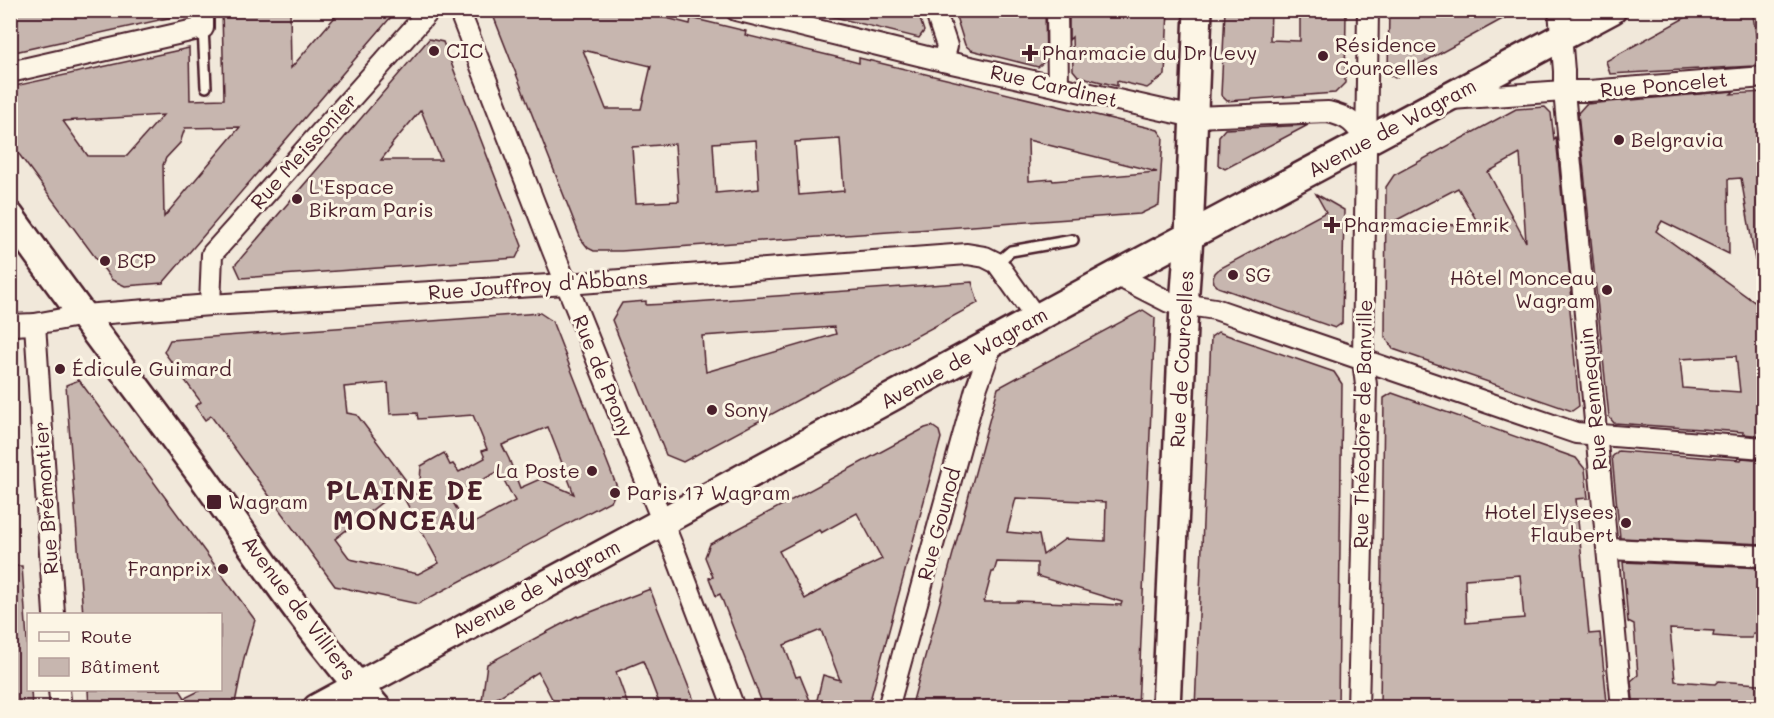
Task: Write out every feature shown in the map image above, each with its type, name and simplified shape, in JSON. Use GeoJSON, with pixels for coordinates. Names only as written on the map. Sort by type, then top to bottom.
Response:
{"type":"FeatureCollection","features":[{"type":"Feature","properties":{"kind":"main road","name":"Rue de Courcelles"},"geometry":{"type":"LineString","coordinates":[[1166,708],[1198,10]]}},
{"type":"Feature","properties":{"kind":"main road","name":"Avenue de Wagram"},"geometry":{"type":"LineString","coordinates":[[317,708],[1036,318],[1612,10]]}},
{"type":"Feature","properties":{"kind":"main road","name":"Avenue de Villiers"},"geometry":{"type":"LineString","coordinates":[[10,216],[315,633],[377,708]]}},
{"type":"Feature","properties":{"kind":"street","name":"Rue Meissonier"},"geometry":{"type":"LineString","coordinates":[[210,304],[212,254],[430,10]]}},
{"type":"Feature","properties":{"kind":"street","name":"Rue de Prony"},"geometry":{"type":"LineString","coordinates":[[459,10],[734,708]]}},
{"type":"Feature","properties":{"kind":"street","name":"Rue Cardinet"},"geometry":{"type":"LineString","coordinates":[[736,10],[768,14],[943,61],[1194,117],[1328,112],[1343,115],[1355,125],[1366,141]]}},
{"type":"Feature","properties":{"kind":"street"},"geometry":{"type":"LineString","coordinates":[[934,10],[947,46],[943,61]]}},
{"type":"Feature","properties":{"kind":"street"},"geometry":{"type":"LineString","coordinates":[[1056,10],[1059,87]]}},
{"type":"Feature","properties":{"kind":"street","name":"Rue Théodore de Banville"},"geometry":{"type":"LineString","coordinates":[[1358,708],[1366,385],[1363,360],[1368,10]]}},
{"type":"Feature","properties":{"kind":"street","name":"Rue Rennequin"},"geometry":{"type":"LineString","coordinates":[[1559,10],[1564,91],[1622,708]]}},
{"type":"Feature","properties":{"kind":"street"},"geometry":{"type":"LineString","coordinates":[[10,72],[203,19]]}},
{"type":"Feature","properties":{"kind":"street","name":"Rue Poncelet"},"geometry":{"type":"LineString","coordinates":[[1442,100],[1764,77]]}},
{"type":"Feature","properties":{"kind":"street","name":"Rue Jouffroy d'Abbans"},"geometry":{"type":"LineString","coordinates":[[10,325],[35,324],[84,315],[210,304],[567,284],[967,254],[985,257],[997,263]]}},
{"type":"Feature","properties":{"kind":"street"},"geometry":{"type":"LineString","coordinates":[[997,263],[1036,318]]}},
{"type":"Feature","properties":{"kind":"street"},"geometry":{"type":"LineString","coordinates":[[1116,275],[1169,303],[1215,309],[1576,433],[1764,448]]}},
{"type":"Feature","properties":{"kind":"street","name":"Rue Brémontier"},"geometry":{"type":"LineString","coordinates":[[35,324],[54,613]]}},
{"type":"Feature","properties":{"kind":"street","name":"Rue Gounod"},"geometry":{"type":"LineString","coordinates":[[888,708],[976,389],[993,342]]}},
{"type":"Feature","properties":{"kind":"street"},"geometry":{"type":"LineString","coordinates":[[1608,549],[1764,556]]}},
{"type":"Feature","properties":{"kind":"street"},"geometry":{"type":"LineString","coordinates":[[59,691],[61,708]]}},
{"type":"Feature","properties":{"kind":"lane"},"geometry":{"type":"LineString","coordinates":[[203,19],[206,87]]}},
{"type":"Feature","properties":{"kind":"lane"},"geometry":{"type":"LineString","coordinates":[[997,263],[1011,250],[1073,240]]}},
{"type":"Feature","properties":{"kind":"building"},"geometry":{"type":"Polygon","coordinates":[[[10,10],[21,12],[29,10],[172,10],[173,17],[10,53],[10,10]]]}},
{"type":"Feature","properties":{"kind":"building"},"geometry":{"type":"Polygon","coordinates":[[[222,10],[290,10],[291,68],[341,10],[397,10],[163,283],[125,286],[112,280],[10,142],[10,87],[189,48],[190,100],[224,99],[222,10]],[[163,115],[63,121],[88,156],[127,156],[163,115]],[[240,127],[185,128],[180,143],[166,158],[163,165],[164,217],[201,173],[240,127]]]}},
{"type":"Feature","properties":{"kind":"building"},"geometry":{"type":"Polygon","coordinates":[[[491,10],[635,10],[690,24],[691,18],[746,31],[745,35],[859,63],[859,58],[1158,130],[1163,137],[1159,205],[1140,214],[621,251],[594,251],[588,248],[581,239],[491,10]],[[583,50],[606,109],[641,109],[651,66],[583,50]],[[840,139],[795,142],[799,195],[844,191],[840,139]],[[756,140],[713,143],[716,193],[759,189],[756,140]],[[1028,140],[1029,181],[1052,179],[1053,181],[1157,172],[1028,140]],[[675,144],[632,147],[636,203],[679,201],[675,144]]]}},
{"type":"Feature","properties":{"kind":"building"},"geometry":{"type":"Polygon","coordinates":[[[831,10],[917,10],[924,31],[919,38],[830,16],[831,10]]]}},
{"type":"Feature","properties":{"kind":"building"},"geometry":{"type":"Polygon","coordinates":[[[954,10],[1045,10],[1046,60],[1038,67],[971,50],[965,45],[954,10]]]}},
{"type":"Feature","properties":{"kind":"building"},"geometry":{"type":"Polygon","coordinates":[[[1069,10],[1168,10],[1165,75],[1147,88],[1117,81],[1117,86],[1078,76],[1073,70],[1072,37],[1069,40],[1069,10]]]}},
{"type":"Feature","properties":{"kind":"building","name":"Résidence Courcelles"},"geometry":{"type":"Polygon","coordinates":[[[1225,10],[1271,10],[1270,40],[1300,41],[1300,13],[1346,13],[1345,83],[1335,93],[1227,101],[1221,95],[1225,10]]]}},
{"type":"Feature","properties":{"kind":"building"},"geometry":{"type":"Polygon","coordinates":[[[1389,10],[1519,10],[1395,78],[1388,74],[1389,10]]]}},
{"type":"Feature","properties":{"kind":"building"},"geometry":{"type":"Polygon","coordinates":[[[1699,10],[1752,10],[1760,58],[1754,66],[1610,74],[1606,61],[1699,10]]]}},
{"type":"Feature","properties":{"kind":"building"},"geometry":{"type":"Polygon","coordinates":[[[429,39],[443,42],[522,246],[516,258],[241,278],[235,265],[429,39]],[[421,110],[381,160],[441,160],[421,110]]]}},
{"type":"Feature","properties":{"kind":"building"},"geometry":{"type":"Polygon","coordinates":[[[1734,91],[1731,94],[1764,92],[1764,259],[1755,260],[1741,178],[1728,179],[1729,254],[1662,221],[1656,231],[1764,309],[1764,436],[1743,434],[1743,432],[1614,423],[1609,417],[1578,113],[1586,104],[1734,91]],[[1736,356],[1680,359],[1683,388],[1740,392],[1736,356]]]}},
{"type":"Feature","properties":{"kind":"building"},"geometry":{"type":"Polygon","coordinates":[[[1545,107],[1551,113],[1554,140],[1556,137],[1572,299],[1569,299],[1579,406],[1572,411],[1393,349],[1385,337],[1386,187],[1394,175],[1516,109],[1545,107]],[[1520,154],[1488,172],[1526,242],[1520,154]],[[1458,188],[1389,224],[1479,225],[1458,188]]]}},
{"type":"Feature","properties":{"kind":"building"},"geometry":{"type":"Polygon","coordinates":[[[1308,125],[1225,169],[1218,165],[1219,136],[1225,129],[1308,125]]]}},
{"type":"Feature","properties":{"kind":"building"},"geometry":{"type":"Polygon","coordinates":[[[1316,194],[1344,210],[1342,323],[1335,328],[1218,287],[1214,283],[1213,278],[1219,269],[1326,212],[1316,194]]]}},
{"type":"Feature","properties":{"kind":"building"},"geometry":{"type":"Polygon","coordinates":[[[972,282],[978,303],[683,462],[666,455],[612,320],[622,303],[646,301],[646,305],[972,282]],[[834,327],[702,336],[706,372],[836,334],[834,327]]]}},
{"type":"Feature","properties":{"kind":"building"},"geometry":{"type":"Polygon","coordinates":[[[1143,310],[1155,318],[1138,708],[911,708],[998,388],[1143,310]],[[1016,498],[1007,532],[1039,535],[1043,555],[1065,539],[1105,541],[1106,502],[1016,498]],[[997,562],[984,602],[1121,605],[1122,602],[1037,576],[1037,563],[997,562]]]}},
{"type":"Feature","properties":{"kind":"building"},"geometry":{"type":"Polygon","coordinates":[[[540,313],[552,321],[617,487],[612,500],[418,604],[335,586],[211,416],[205,420],[195,406],[201,402],[164,352],[170,340],[540,313]],[[388,383],[344,387],[347,413],[357,415],[419,499],[421,466],[444,453],[450,465],[453,464],[459,472],[485,458],[482,451],[487,449],[473,415],[418,419],[417,413],[390,414],[388,383]],[[548,427],[502,445],[520,488],[540,479],[574,494],[548,427]],[[499,471],[450,497],[463,520],[474,523],[515,501],[499,471]],[[399,489],[335,539],[350,559],[418,574],[439,563],[399,489]]]}},
{"type":"Feature","properties":{"kind":"building"},"geometry":{"type":"Polygon","coordinates":[[[1218,332],[1334,372],[1342,384],[1338,708],[1195,708],[1211,337],[1218,332]]]}},
{"type":"Feature","properties":{"kind":"building"},"geometry":{"type":"Polygon","coordinates":[[[79,380],[255,620],[235,703],[228,708],[89,708],[88,691],[181,691],[185,698],[199,691],[222,691],[222,613],[83,613],[66,385],[79,380]]]}},
{"type":"Feature","properties":{"kind":"building"},"geometry":{"type":"Polygon","coordinates":[[[1392,393],[1576,458],[1585,469],[1588,498],[1576,499],[1589,634],[1600,633],[1607,702],[1609,700],[1610,708],[1380,708],[1384,398],[1392,393]],[[1520,575],[1465,579],[1466,623],[1524,618],[1520,575]]]}},
{"type":"Feature","properties":{"kind":"building"},"geometry":{"type":"Polygon","coordinates":[[[932,426],[939,431],[941,438],[868,708],[815,708],[823,675],[840,680],[821,630],[784,645],[796,677],[800,676],[813,708],[764,708],[720,594],[716,596],[709,578],[713,577],[705,557],[710,544],[932,426]],[[857,513],[821,533],[819,530],[779,551],[805,599],[882,559],[857,513]]]}},
{"type":"Feature","properties":{"kind":"building"},"geometry":{"type":"Polygon","coordinates":[[[1618,451],[1764,460],[1764,544],[1620,538],[1612,457],[1618,451]]]}},
{"type":"Feature","properties":{"kind":"building"},"geometry":{"type":"Polygon","coordinates":[[[1623,562],[1764,568],[1764,633],[1753,633],[1752,638],[1739,638],[1713,636],[1714,631],[1670,629],[1675,681],[1759,684],[1764,690],[1764,708],[1634,708],[1631,681],[1638,675],[1634,625],[1628,622],[1623,562]]]}},
{"type":"Feature","properties":{"kind":"building"},"geometry":{"type":"Polygon","coordinates":[[[10,566],[22,566],[27,640],[27,691],[31,691],[32,708],[10,708],[10,566]]]}},
{"type":"Feature","properties":{"kind":"building"},"geometry":{"type":"Polygon","coordinates":[[[650,589],[697,708],[661,708],[643,661],[616,672],[629,708],[557,708],[538,672],[481,708],[487,664],[577,616],[650,589]]]}},
{"type":"Feature","properties":{"kind":"place","name":"CIC"},"geometry":{"type":"Point","coordinates":[434,51]}},
{"type":"Feature","properties":{"kind":"place","name":"Pharmacie du Dr Levy"},"geometry":{"type":"Point","coordinates":[1030,53]}},
{"type":"Feature","properties":{"kind":"place","name":"Résidence Courcelles"},"geometry":{"type":"Point","coordinates":[1323,56]}},
{"type":"Feature","properties":{"kind":"place","name":"Belgravia"},"geometry":{"type":"Point","coordinates":[1619,140]}},
{"type":"Feature","properties":{"kind":"place","name":"L'Espace Bikram Paris"},"geometry":{"type":"Point","coordinates":[297,199]}},
{"type":"Feature","properties":{"kind":"place","name":"Pharmacie Emrik"},"geometry":{"type":"Point","coordinates":[1332,225]}},
{"type":"Feature","properties":{"kind":"place","name":"BCP"},"geometry":{"type":"Point","coordinates":[105,261]}},
{"type":"Feature","properties":{"kind":"place","name":"SG"},"geometry":{"type":"Point","coordinates":[1233,275]}},
{"type":"Feature","properties":{"kind":"place","name":"Hôtel Monceau Wagram"},"geometry":{"type":"Point","coordinates":[1607,290]}},
{"type":"Feature","properties":{"kind":"place","name":"Édicule Guimard"},"geometry":{"type":"Point","coordinates":[60,369]}},
{"type":"Feature","properties":{"kind":"place","name":"Sony"},"geometry":{"type":"Point","coordinates":[712,410]}},
{"type":"Feature","properties":{"kind":"place","name":"La Poste"},"geometry":{"type":"Point","coordinates":[592,471]}},
{"type":"Feature","properties":{"kind":"place","name":"Paris 17 Wagram"},"geometry":{"type":"Point","coordinates":[615,493]}},
{"type":"Feature","properties":{"kind":"place","name":"Wagram"},"geometry":{"type":"Point","coordinates":[214,502]}},
{"type":"Feature","properties":{"kind":"place","name":"Hotel Elysees Flaubert"},"geometry":{"type":"Point","coordinates":[1626,523]}},
{"type":"Feature","properties":{"kind":"place","name":"Franprix"},"geometry":{"type":"Point","coordinates":[223,569]}},
{"type":"Feature","properties":{"kind":"district","name":"PLAINE DE MONCEAU"},"geometry":{"type":"Point","coordinates":[405,506]}}]}
